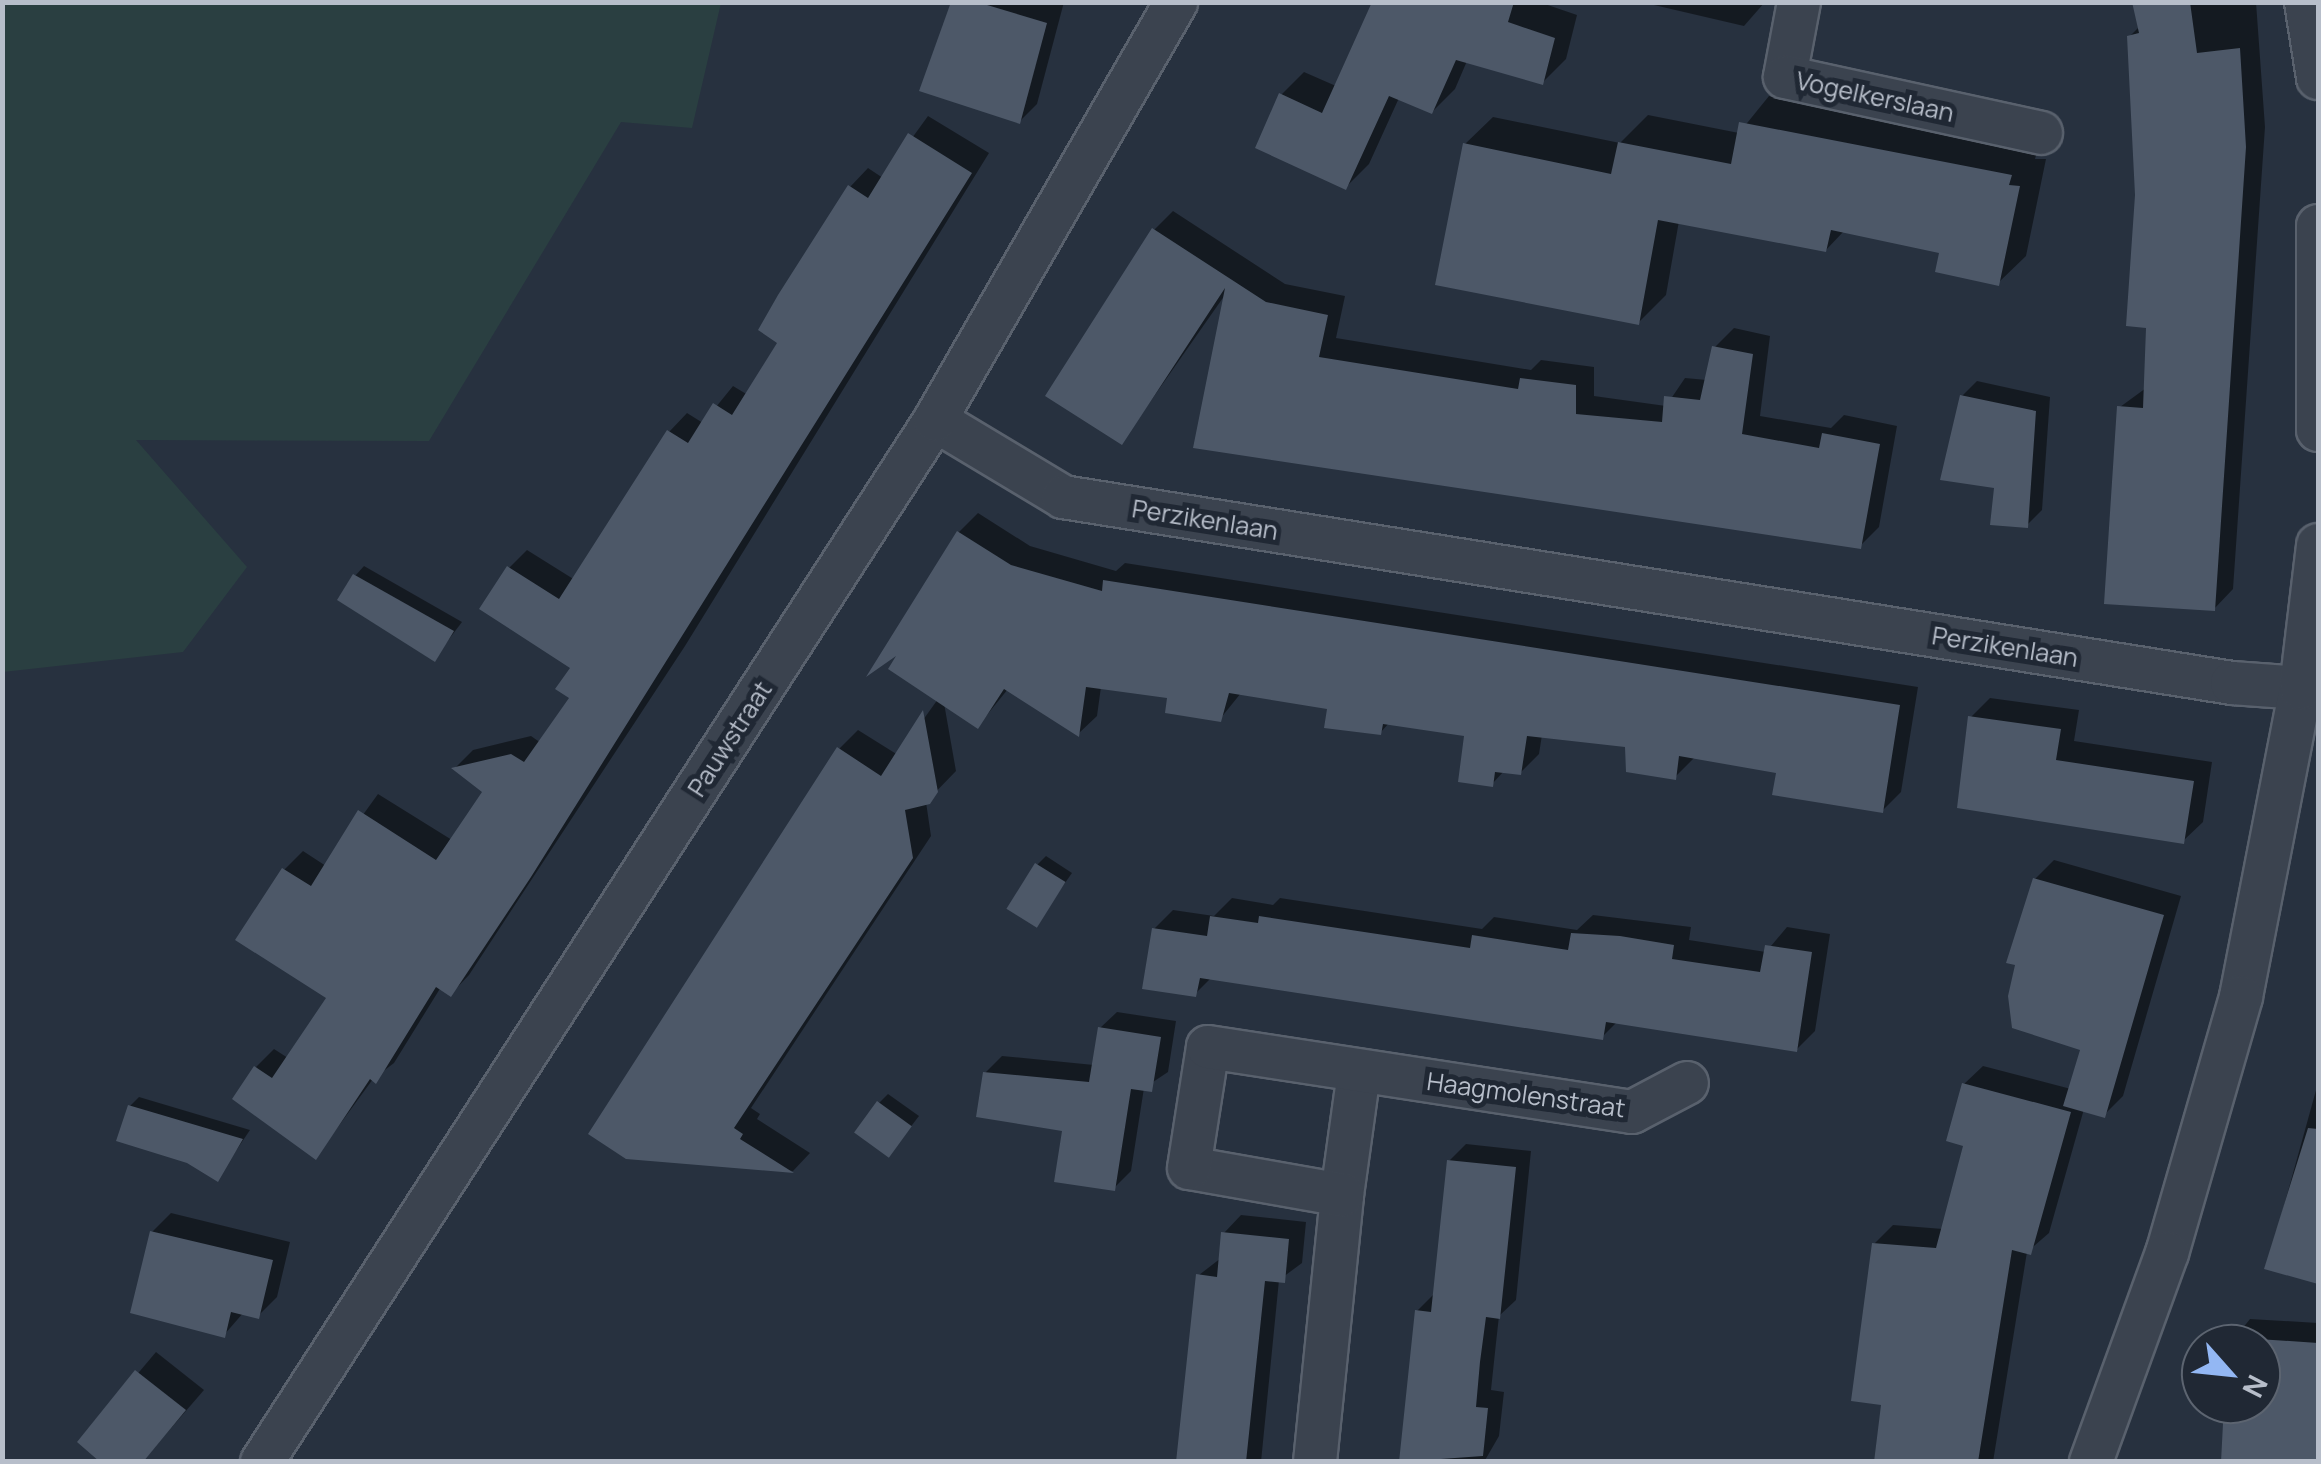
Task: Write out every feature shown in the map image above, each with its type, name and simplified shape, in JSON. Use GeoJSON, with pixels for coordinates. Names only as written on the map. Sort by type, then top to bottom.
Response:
{"type":"FeatureCollection","features":[{"type":"Feature","properties":{"kind":"street","name":"Pauwstraat"},"geometry":{"type":"LineString","coordinates":[[262,1462],[935,420],[1176,2]]}},
{"type":"Feature","properties":{"kind":"street","name":"Vogelkerslaan"},"geometry":{"type":"LineString","coordinates":[[1799,2],[1784,77],[2040,134]]}},
{"type":"Feature","properties":{"kind":"street"},"geometry":{"type":"LineString","coordinates":[[2306,2],[2318,78]]}},
{"type":"Feature","properties":{"kind":"street"},"geometry":{"type":"LineString","coordinates":[[2318,226],[2318,430]]}},
{"type":"Feature","properties":{"kind":"street","name":"Perzikenlaan"},"geometry":{"type":"LineString","coordinates":[[935,420],[1063,498],[2232,683],[2301,688]]}},
{"type":"Feature","properties":{"kind":"street"},"geometry":{"type":"LineString","coordinates":[[2090,1462],[2167,1253],[2241,996],[2301,688],[2318,545]]}},
{"type":"Feature","properties":{"kind":"street","name":"Haagmolenstraat"},"geometry":{"type":"LineString","coordinates":[[1342,1195],[1189,1168],[1208,1047],[1632,1112],[1687,1083]]}},
{"type":"Feature","properties":{"kind":"street"},"geometry":{"type":"LineString","coordinates":[[1315,1462],[1342,1195],[1359,1072]]}},
{"type":"Feature","properties":{"kind":"green space"},"geometry":{"type":"Polygon","coordinates":[[[2,3],[721,3],[692,128],[621,122],[429,441],[136,440],[247,567],[183,652],[3,672],[2,3]]]}},
{"type":"Feature","properties":{"kind":"building"},"geometry":{"type":"Polygon","coordinates":[[[951,2],[977,2],[1047,23],[1020,124],[919,91],[951,2]]]}},
{"type":"Feature","properties":{"kind":"building"},"geometry":{"type":"Polygon","coordinates":[[[1372,2],[1514,2],[1508,22],[1555,38],[1543,85],[1456,60],[1432,114],[1389,96],[1346,190],[1255,148],[1279,93],[1322,113],[1372,2]]]}},
{"type":"Feature","properties":{"kind":"building"},"geometry":{"type":"Polygon","coordinates":[[[2132,2],[2190,2],[2197,53],[2240,48],[2246,147],[2215,611],[2104,604],[2117,406],[2143,408],[2146,328],[2126,326],[2135,195],[2127,36],[2139,33],[2132,2]]]}},
{"type":"Feature","properties":{"kind":"building"},"geometry":{"type":"Polygon","coordinates":[[[1739,122],[2012,175],[2009,185],[2020,186],[1999,286],[1935,272],[1939,253],[1831,230],[1826,252],[1658,220],[1639,325],[1435,285],[1463,143],[1611,174],[1618,142],[1731,164],[1739,122]]]}},
{"type":"Feature","properties":{"kind":"building"},"geometry":{"type":"Polygon","coordinates":[[[908,133],[972,173],[531,877],[451,997],[436,987],[376,1084],[370,1079],[316,1160],[232,1099],[254,1066],[272,1078],[326,998],[235,940],[282,868],[311,886],[358,810],[436,860],[482,792],[451,768],[511,754],[524,762],[569,698],[555,689],[570,668],[479,609],[507,566],[559,599],[667,430],[688,443],[713,403],[732,415],[777,343],[758,330],[778,295],[848,185],[868,198],[908,133]]]}},
{"type":"Feature","properties":{"kind":"building"},"geometry":{"type":"Polygon","coordinates":[[[1152,228],[1266,302],[1328,315],[1319,357],[1518,389],[1520,378],[1576,385],[1576,414],[1662,422],[1664,396],[1700,400],[1712,346],[1753,354],[1742,434],[1819,448],[1822,433],[1880,444],[1861,549],[1193,448],[1225,288],[1122,445],[1045,396],[1152,228]]]}},
{"type":"Feature","properties":{"kind":"building"},"geometry":{"type":"Polygon","coordinates":[[[1960,395],[2036,411],[2028,528],[1990,525],[1994,488],[1940,480],[1960,395]]]}},
{"type":"Feature","properties":{"kind":"building"},"geometry":{"type":"Polygon","coordinates":[[[957,531],[1011,565],[1102,591],[1103,580],[1900,705],[1883,813],[1772,795],[1776,773],[1679,756],[1676,780],[1626,772],[1625,747],[1527,736],[1521,775],[1495,772],[1493,787],[1458,782],[1464,736],[1383,724],[1381,735],[1324,728],[1327,709],[1229,693],[1221,722],[1165,713],[1167,698],[1086,687],[1079,737],[1004,689],[978,729],[888,669],[896,656],[866,677],[957,531]]]}},
{"type":"Feature","properties":{"kind":"building"},"geometry":{"type":"Polygon","coordinates":[[[353,574],[454,631],[435,662],[337,600],[353,574]]]}},
{"type":"Feature","properties":{"kind":"building"},"geometry":{"type":"Polygon","coordinates":[[[923,710],[938,792],[930,804],[905,810],[913,858],[734,1128],[743,1134],[740,1139],[794,1173],[626,1159],[588,1134],[837,747],[881,776],[923,710]]]}},
{"type":"Feature","properties":{"kind":"building"},"geometry":{"type":"Polygon","coordinates":[[[1968,716],[2061,729],[2056,760],[2194,781],[2184,844],[1957,808],[1968,716]]]}},
{"type":"Feature","properties":{"kind":"building"},"geometry":{"type":"Polygon","coordinates":[[[1035,863],[1066,882],[1037,928],[1006,909],[1035,863]]]}},
{"type":"Feature","properties":{"kind":"building"},"geometry":{"type":"Polygon","coordinates":[[[2033,878],[2164,915],[2105,1118],[2063,1106],[2080,1050],[2012,1028],[2008,996],[2015,965],[2006,963],[2033,878]]]}},
{"type":"Feature","properties":{"kind":"building"},"geometry":{"type":"Polygon","coordinates":[[[1210,916],[1258,923],[1259,916],[1470,948],[1472,935],[1568,950],[1571,933],[1620,936],[1674,945],[1672,959],[1760,972],[1765,945],[1812,952],[1797,1052],[1606,1022],[1603,1040],[1200,978],[1196,997],[1142,989],[1152,928],[1207,936],[1210,916]]]}},
{"type":"Feature","properties":{"kind":"building"},"geometry":{"type":"Polygon","coordinates":[[[1098,1027],[1161,1037],[1152,1092],[1131,1089],[1115,1191],[1054,1182],[1062,1131],[976,1117],[983,1072],[1089,1082],[1098,1027]]]}},
{"type":"Feature","properties":{"kind":"building"},"geometry":{"type":"Polygon","coordinates":[[[1962,1083],[2071,1112],[2031,1255],[2012,1250],[1978,1462],[1874,1462],[1881,1405],[1851,1401],[1872,1243],[1936,1248],[1963,1146],[1946,1141],[1962,1083]]]}},
{"type":"Feature","properties":{"kind":"building"},"geometry":{"type":"Polygon","coordinates":[[[877,1101],[912,1126],[889,1158],[854,1133],[877,1101]]]}},
{"type":"Feature","properties":{"kind":"building"},"geometry":{"type":"Polygon","coordinates":[[[128,1105],[243,1139],[218,1182],[187,1163],[116,1141],[128,1105]]]}},
{"type":"Feature","properties":{"kind":"building"},"geometry":{"type":"Polygon","coordinates":[[[2308,1128],[2318,1129],[2318,1284],[2264,1269],[2308,1128]]]}},
{"type":"Feature","properties":{"kind":"building"},"geometry":{"type":"Polygon","coordinates":[[[1447,1160],[1516,1167],[1500,1319],[1486,1317],[1480,1362],[1476,1407],[1488,1408],[1483,1456],[1399,1462],[1415,1310],[1431,1312],[1447,1160]]]}},
{"type":"Feature","properties":{"kind":"building"},"geometry":{"type":"Polygon","coordinates":[[[150,1231],[273,1260],[259,1319],[231,1312],[225,1338],[130,1313],[150,1231]]]}},
{"type":"Feature","properties":{"kind":"building"},"geometry":{"type":"Polygon","coordinates":[[[1221,1232],[1289,1239],[1285,1283],[1265,1281],[1246,1462],[1176,1462],[1196,1274],[1217,1277],[1221,1232]]]}},
{"type":"Feature","properties":{"kind":"building"},"geometry":{"type":"Polygon","coordinates":[[[2281,1341],[2318,1343],[2318,1462],[2221,1462],[2223,1424],[2281,1424],[2281,1341]]]}},
{"type":"Feature","properties":{"kind":"building"},"geometry":{"type":"Polygon","coordinates":[[[135,1370],[186,1410],[143,1462],[100,1462],[77,1442],[135,1370]]]}}]}
